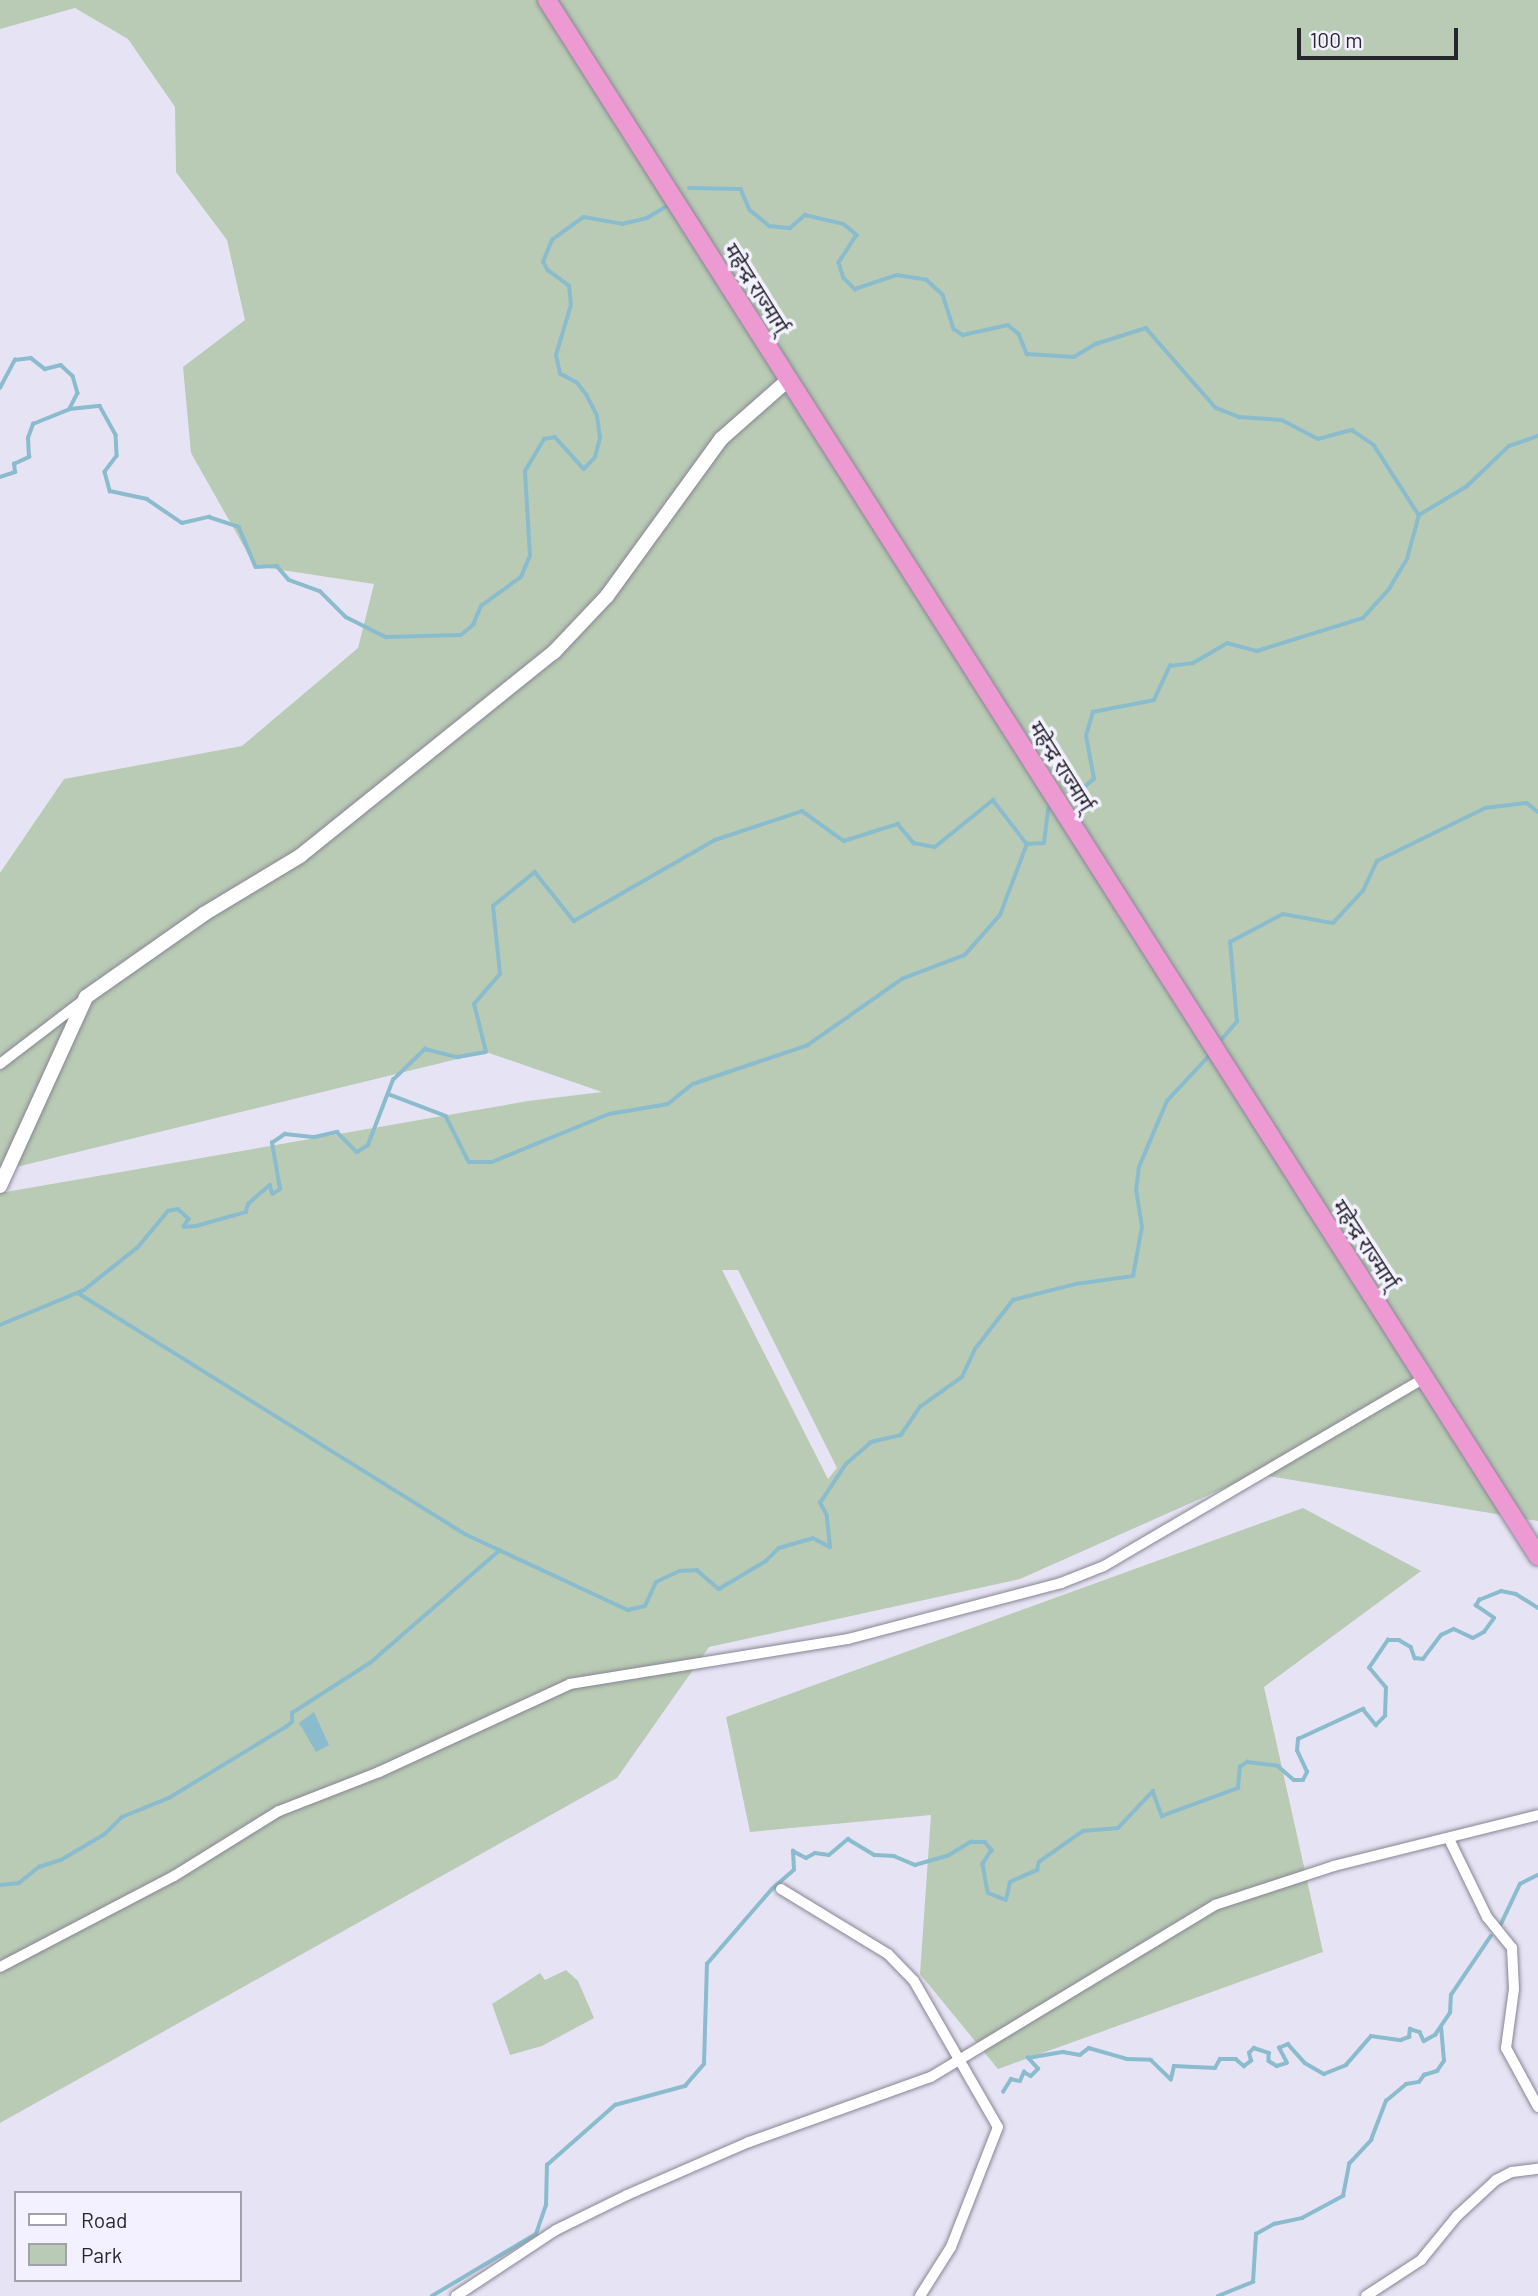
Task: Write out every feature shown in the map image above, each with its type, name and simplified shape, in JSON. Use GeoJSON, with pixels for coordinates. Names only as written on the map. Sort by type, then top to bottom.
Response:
{"type":"FeatureCollection","features":[{"type":"Feature","properties":{"kind":"highway","name":"महेन्द्र राज्मार्ग्"},"geometry":{"type":"LineString","coordinates":[[547,0],[1538,1556]]}},
{"type":"Feature","properties":{"kind":"street"},"geometry":{"type":"LineString","coordinates":[[0,1064],[86,998],[204,914],[300,856],[554,652],[607,596],[721,439],[789,380]]}},
{"type":"Feature","properties":{"kind":"street"},"geometry":{"type":"LineString","coordinates":[[0,1186],[86,998]]}},
{"type":"Feature","properties":{"kind":"street"},"geometry":{"type":"LineString","coordinates":[[0,1967],[174,1876],[279,1811],[379,1772],[570,1684],[848,1639],[1061,1583],[1104,1566],[1425,1378]]}},
{"type":"Feature","properties":{"kind":"street"},"geometry":{"type":"LineString","coordinates":[[456,2296],[556,2230],[627,2195],[749,2142],[910,2086],[960,2060],[1215,1905],[1334,1866],[1538,1815]]}},
{"type":"Feature","properties":{"kind":"street"},"geometry":{"type":"LineString","coordinates":[[1449,1839],[1490,1921],[1513,1948],[1514,1989],[1506,2048],[1538,2107]]}},
{"type":"Feature","properties":{"kind":"street"},"geometry":{"type":"LineString","coordinates":[[781,1889],[888,1954],[914,1981],[998,2127],[951,2247],[920,2296]]}},
{"type":"Feature","properties":{"kind":"street"},"geometry":{"type":"LineString","coordinates":[[1366,2296],[1421,2260],[1457,2216],[1496,2180],[1512,2172],[1538,2169]]}},
{"type":"Feature","properties":{"kind":"green space"},"geometry":{"type":"Polygon","coordinates":[[[0,0],[1538,0],[1538,1521],[1256,1474],[1020,1579],[709,1647],[617,1778],[0,2123],[0,1193],[528,1101],[602,1092],[486,1052],[0,1171],[0,873],[64,779],[242,746],[358,648],[374,584],[255,566],[191,453],[183,367],[245,320],[227,240],[176,172],[175,107],[128,39],[75,8],[0,29],[0,0]],[[722,1270],[828,1479],[837,1468],[738,1270],[722,1270]]]}},
{"type":"Feature","properties":{"kind":"green space"},"geometry":{"type":"Polygon","coordinates":[[[1303,1508],[1421,1571],[1264,1687],[1323,1952],[998,2069],[920,1974],[931,1815],[750,1832],[726,1717],[1303,1508]]]}},
{"type":"Feature","properties":{"kind":"green space"},"geometry":{"type":"Polygon","coordinates":[[[566,1970],[578,1981],[594,2018],[542,2046],[510,2055],[492,2004],[540,1973],[545,1980],[566,1970]]]}},
{"type":"Feature","properties":{"kind":"water"},"geometry":{"type":"Polygon","coordinates":[[[314,1712],[329,1745],[316,1752],[299,1723],[314,1712]]]}},
{"type":"Feature","properties":{"kind":"waterway"},"geometry":{"type":"LineString","coordinates":[[689,188],[741,189],[750,210],[770,226],[790,228],[805,215],[844,224],[857,235],[839,263],[844,278],[855,289],[897,275],[927,280],[943,295],[954,329],[963,335],[1008,325],[1019,334],[1027,354],[1074,357],[1096,344],[1146,328],[1216,408],[1239,417],[1282,420],[1318,439],[1352,430],[1374,445],[1419,515]]}},
{"type":"Feature","properties":{"kind":"waterway"},"geometry":{"type":"LineString","coordinates":[[0,388],[15,360],[31,358],[45,369],[61,365],[73,376],[78,393],[70,409],[100,406],[116,435],[117,456],[105,472],[110,491],[147,499],[182,523],[209,517],[239,527],[256,567],[277,566],[289,580],[320,591],[346,617],[386,637],[461,635],[473,625],[481,606],[521,577],[530,556],[525,471],[544,439],[555,437],[584,469],[595,457],[600,438],[597,416],[587,396],[577,383],[560,374],[556,355],[571,305],[569,286],[548,271],[543,262],[552,240],[584,217],[622,224],[647,218],[667,206]]}},
{"type":"Feature","properties":{"kind":"waterway"},"geometry":{"type":"LineString","coordinates":[[0,477],[15,472],[14,464],[29,457],[28,438],[33,424],[70,409]]}},
{"type":"Feature","properties":{"kind":"waterway"},"geometry":{"type":"LineString","coordinates":[[1073,796],[1094,779],[1086,736],[1093,712],[1154,700],[1170,666],[1193,663],[1227,643],[1257,651],[1363,618],[1389,589],[1407,559],[1419,515],[1466,487],[1509,446],[1538,436]]}},
{"type":"Feature","properties":{"kind":"waterway"},"geometry":{"type":"LineString","coordinates":[[0,1325],[84,1290],[138,1247],[168,1211],[178,1209],[189,1219],[184,1227],[196,1226],[246,1212],[248,1204],[270,1185],[273,1194],[280,1189],[272,1143],[285,1134],[315,1137],[337,1132],[357,1152],[368,1145],[393,1080],[425,1049],[458,1057],[486,1052],[474,1004],[500,974],[493,906],[535,872],[574,921],[715,840],[802,811],[844,841],[898,824],[914,843],[935,847],[993,800],[1027,844],[1044,843],[1048,809]]}},
{"type":"Feature","properties":{"kind":"waterway"},"geometry":{"type":"LineString","coordinates":[[1222,1039],[1237,1022],[1230,942],[1283,914],[1333,923],[1363,891],[1377,861],[1485,808],[1527,803],[1538,812]]}},
{"type":"Feature","properties":{"kind":"waterway"},"geometry":{"type":"LineString","coordinates":[[388,1094],[446,1116],[469,1162],[492,1162],[609,1114],[668,1104],[693,1084],[808,1045],[902,979],[965,955],[1000,915],[1027,844]]}},
{"type":"Feature","properties":{"kind":"waterway"},"geometry":{"type":"LineString","coordinates":[[78,1293],[465,1534],[628,1610],[645,1606],[656,1582],[680,1571],[697,1570],[719,1589],[766,1561],[779,1548],[813,1538],[830,1547],[827,1516],[820,1503],[846,1464],[871,1442],[901,1435],[920,1407],[962,1377],[975,1349],[1013,1300],[1076,1284],[1133,1276],[1142,1227],[1136,1191],[1139,1167],[1167,1101],[1209,1056]]}},
{"type":"Feature","properties":{"kind":"waterway"},"geometry":{"type":"LineString","coordinates":[[0,1885],[19,1883],[39,1867],[61,1860],[105,1834],[122,1817],[169,1798],[286,1727],[292,1722],[292,1713],[370,1663],[500,1550]]}},
{"type":"Feature","properties":{"kind":"waterway"},"geometry":{"type":"LineString","coordinates":[[432,2296],[536,2234],[546,2205],[547,2165],[615,2105],[685,2086],[704,2064],[707,1964],[772,1889],[794,1870],[793,1851],[806,1858],[815,1853],[829,1855],[848,1839],[875,1855],[894,1856],[915,1865],[949,1855],[971,1842],[985,1842],[992,1850],[983,1864],[988,1893],[1006,1900],[1010,1882],[1037,1870],[1039,1862],[1083,1831],[1118,1828],[1153,1791],[1162,1816],[1238,1788],[1240,1767],[1247,1762],[1278,1766],[1294,1780],[1303,1780],[1307,1772],[1297,1751],[1298,1739],[1363,1709],[1376,1725],[1385,1716],[1386,1688],[1369,1668],[1388,1640],[1399,1640],[1411,1647],[1415,1658],[1423,1659],[1441,1635],[1454,1629],[1473,1638],[1484,1632],[1494,1618],[1476,1606],[1479,1600],[1501,1591],[1516,1594],[1538,1608]]}},
{"type":"Feature","properties":{"kind":"waterway"},"geometry":{"type":"LineString","coordinates":[[1501,1924],[1520,1884],[1538,1875]]}},
{"type":"Feature","properties":{"kind":"waterway"},"geometry":{"type":"LineString","coordinates":[[1003,2092],[1011,2079],[1020,2081],[1024,2072],[1031,2076],[1038,2069],[1028,2058],[1063,2052],[1080,2055],[1089,2048],[1127,2059],[1151,2060],[1171,2079],[1174,2066],[1215,2068],[1220,2059],[1236,2059],[1244,2066],[1251,2061],[1249,2053],[1254,2048],[1269,2053],[1269,2061],[1277,2066],[1287,2063],[1279,2048],[1288,2044],[1305,2063],[1324,2074],[1346,2065],[1371,2036],[1401,2040],[1409,2037],[1410,2029],[1420,2032],[1424,2041],[1435,2035],[1450,2013],[1451,1995],[1491,1936]]}},
{"type":"Feature","properties":{"kind":"waterway"},"geometry":{"type":"LineString","coordinates":[[1218,2296],[1253,2282],[1256,2234],[1274,2224],[1302,2218],[1343,2196],[1349,2164],[1371,2140],[1386,2101],[1406,2084],[1419,2082],[1424,2075],[1437,2071],[1444,2061],[1441,2027]]}}]}
